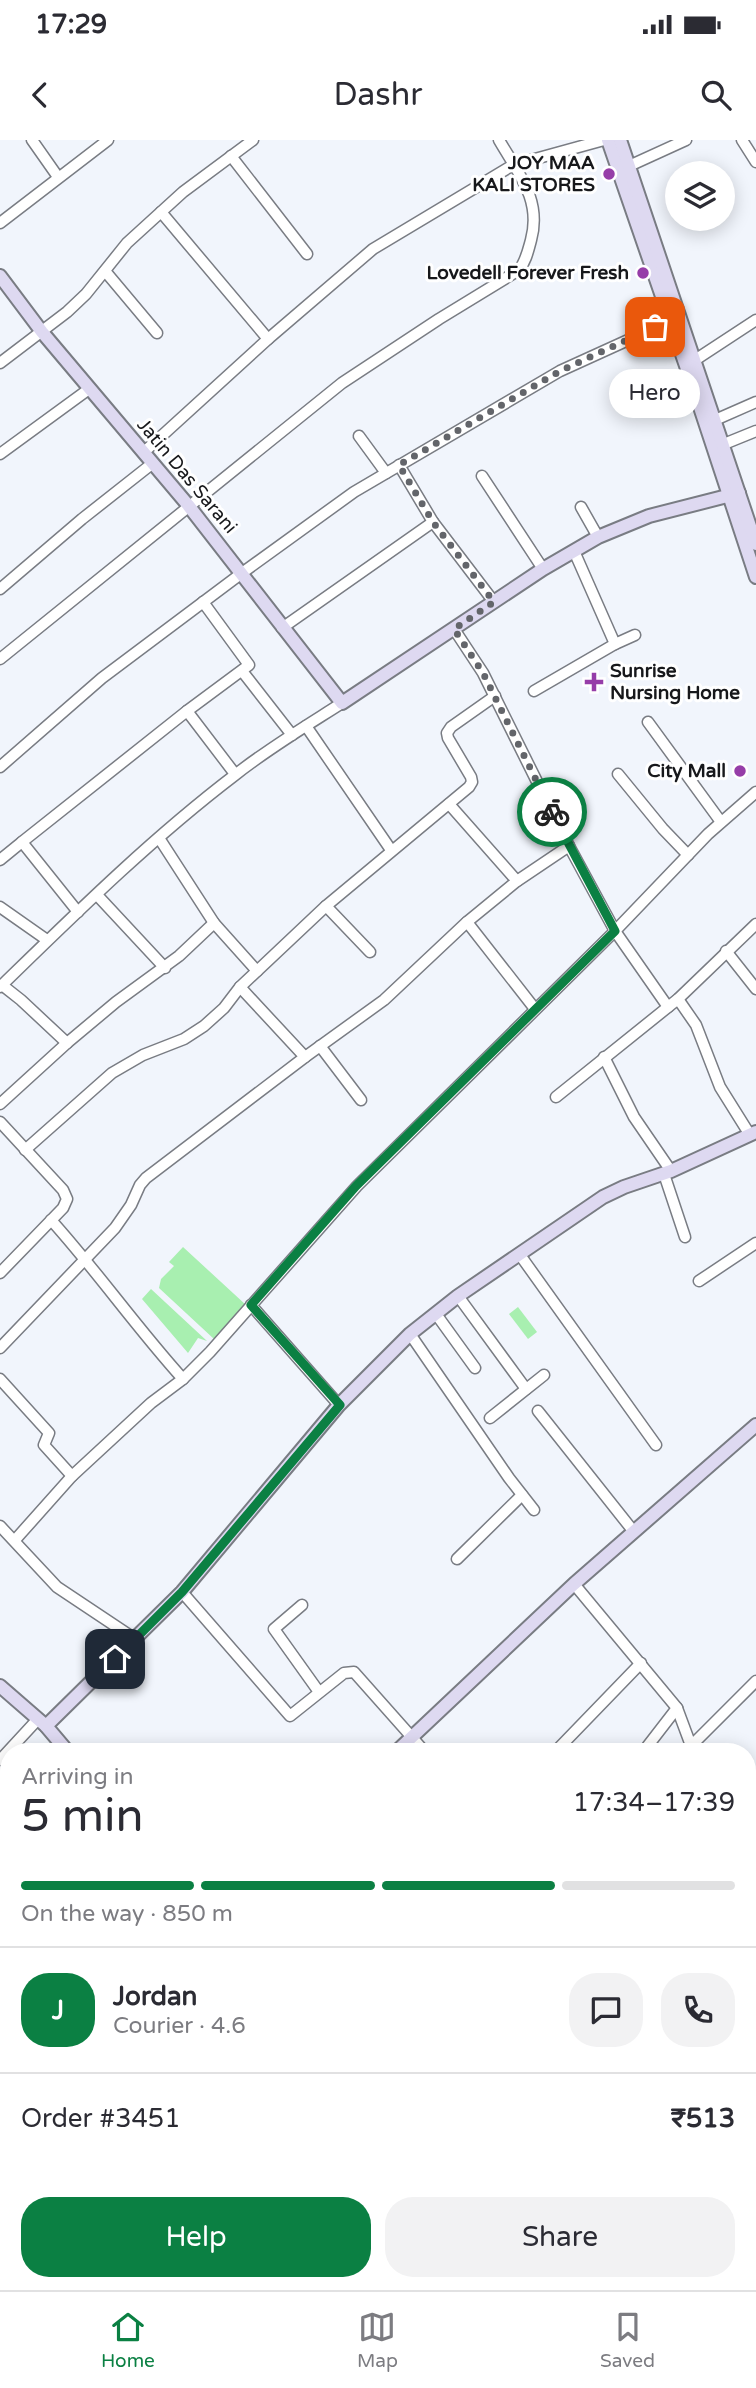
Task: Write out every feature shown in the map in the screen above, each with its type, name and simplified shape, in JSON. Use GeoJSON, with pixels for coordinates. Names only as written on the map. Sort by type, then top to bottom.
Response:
{"type":"FeatureCollection","features":[{"type":"Feature","properties":{"kind":"street"},"geometry":{"type":"LineString","coordinates":[[32,140],[58,177]]}},
{"type":"Feature","properties":{"kind":"street"},"geometry":{"type":"LineString","coordinates":[[0,223],[108,140]]}},
{"type":"Feature","properties":{"kind":"street"},"geometry":{"type":"LineString","coordinates":[[0,363],[42,332],[86,294],[128,243],[161,212],[253,140]]}},
{"type":"Feature","properties":{"kind":"street"},"geometry":{"type":"LineString","coordinates":[[0,659],[342,383],[439,318],[519,270],[526,260],[535,225],[535,211],[532,199],[499,140]]}},
{"type":"Feature","properties":{"kind":"street"},"geometry":{"type":"LineString","coordinates":[[144,452],[268,339],[373,250],[513,165],[606,140],[675,318],[695,360],[724,444],[734,494],[756,544]]}},
{"type":"Feature","properties":{"kind":"street"},"geometry":{"type":"LineString","coordinates":[[620,140],[675,318],[734,494],[756,576]]}},
{"type":"Feature","properties":{"kind":"street"},"geometry":{"type":"LineString","coordinates":[[629,166],[686,140]]}},
{"type":"Feature","properties":{"kind":"street"},"geometry":{"type":"LineString","coordinates":[[741,140],[756,162]]}},
{"type":"Feature","properties":{"kind":"street"},"geometry":{"type":"LineString","coordinates":[[231,156],[307,254]]}},
{"type":"Feature","properties":{"kind":"street"},"geometry":{"type":"LineString","coordinates":[[161,212],[268,339]]}},
{"type":"Feature","properties":{"kind":"street"},"geometry":{"type":"LineString","coordinates":[[105,271],[157,333]]}},
{"type":"Feature","properties":{"kind":"street","name":"Jatin Das Sarani"},"geometry":{"type":"LineString","coordinates":[[0,276],[42,332],[188,505],[342,703]]}},
{"type":"Feature","properties":{"kind":"street"},"geometry":{"type":"LineString","coordinates":[[0,767],[102,678],[354,492],[560,371],[675,318]]}},
{"type":"Feature","properties":{"kind":"street"},"geometry":{"type":"LineString","coordinates":[[695,360],[756,320]]}},
{"type":"Feature","properties":{"kind":"street"},"geometry":{"type":"LineString","coordinates":[[0,454],[89,389]]}},
{"type":"Feature","properties":{"kind":"street"},"geometry":{"type":"LineString","coordinates":[[715,419],[756,402]]}},
{"type":"Feature","properties":{"kind":"street"},"geometry":{"type":"LineString","coordinates":[[724,444],[756,430]]}},
{"type":"Feature","properties":{"kind":"street"},"geometry":{"type":"LineString","coordinates":[[359,436],[386,473]]}},
{"type":"Feature","properties":{"kind":"street"},"geometry":{"type":"LineString","coordinates":[[0,589],[153,463]]}},
{"type":"Feature","properties":{"kind":"street"},"geometry":{"type":"LineString","coordinates":[[399,465],[433,522],[494,602]]}},
{"type":"Feature","properties":{"kind":"street"},"geometry":{"type":"LineString","coordinates":[[482,476],[543,569]]}},
{"type":"Feature","properties":{"kind":"street"},"geometry":{"type":"LineString","coordinates":[[67,1043],[21,1000],[1,986],[47,940],[159,838],[235,775],[543,569],[598,537],[649,516],[734,494]]}},
{"type":"Feature","properties":{"kind":"street"},"geometry":{"type":"LineString","coordinates":[[581,507],[598,537]]}},
{"type":"Feature","properties":{"kind":"street"},"geometry":{"type":"LineString","coordinates":[[282,628],[433,522]]}},
{"type":"Feature","properties":{"kind":"street"},"geometry":{"type":"LineString","coordinates":[[574,551],[615,644]]}},
{"type":"Feature","properties":{"kind":"street"},"geometry":{"type":"LineString","coordinates":[[0,860],[187,711],[249,666],[203,601]]}},
{"type":"Feature","properties":{"kind":"street"},"geometry":{"type":"LineString","coordinates":[[454,629],[483,673],[569,846],[615,931],[668,1007]]}},
{"type":"Feature","properties":{"kind":"street"},"geometry":{"type":"LineString","coordinates":[[534,691],[635,635]]}},
{"type":"Feature","properties":{"kind":"street"},"geometry":{"type":"LineString","coordinates":[[242,671],[292,735]]}},
{"type":"Feature","properties":{"kind":"street"},"geometry":{"type":"LineString","coordinates":[[25,1150],[112,1073],[132,1060],[174,1044],[193,1033],[224,1008],[240,987],[326,906],[471,785],[472,779],[448,738],[449,730],[495,696]]}},
{"type":"Feature","properties":{"kind":"street"},"geometry":{"type":"LineString","coordinates":[[187,711],[235,775]]}},
{"type":"Feature","properties":{"kind":"street"},"geometry":{"type":"LineString","coordinates":[[648,722],[721,822]]}},
{"type":"Feature","properties":{"kind":"street"},"geometry":{"type":"LineString","coordinates":[[306,726],[391,850]]}},
{"type":"Feature","properties":{"kind":"street"},"geometry":{"type":"LineString","coordinates":[[618,774],[688,855]]}},
{"type":"Feature","properties":{"kind":"street"},"geometry":{"type":"LineString","coordinates":[[15,1540],[72,1476],[151,1403],[183,1379],[224,1338],[356,1186],[615,931],[721,822],[756,792]]}},
{"type":"Feature","properties":{"kind":"street"},"geometry":{"type":"LineString","coordinates":[[449,804],[517,881]]}},
{"type":"Feature","properties":{"kind":"street"},"geometry":{"type":"LineString","coordinates":[[159,838],[214,923],[257,971]]}},
{"type":"Feature","properties":{"kind":"street"},"geometry":{"type":"LineString","coordinates":[[22,842],[78,912]]}},
{"type":"Feature","properties":{"kind":"street"},"geometry":{"type":"LineString","coordinates":[[0,1348],[86,1259],[125,1214],[146,1178],[394,992],[467,922],[517,881],[569,846]]}},
{"type":"Feature","properties":{"kind":"street"},"geometry":{"type":"LineString","coordinates":[[97,895],[165,968]]}},
{"type":"Feature","properties":{"kind":"street"},"geometry":{"type":"LineString","coordinates":[[326,906],[370,952]]}},
{"type":"Feature","properties":{"kind":"street"},"geometry":{"type":"LineString","coordinates":[[0,907],[47,940]]}},
{"type":"Feature","properties":{"kind":"street"},"geometry":{"type":"LineString","coordinates":[[467,922],[535,1009]]}},
{"type":"Feature","properties":{"kind":"street"},"geometry":{"type":"LineString","coordinates":[[0,1104],[67,1043],[116,1002],[165,968],[214,923]]}},
{"type":"Feature","properties":{"kind":"street"},"geometry":{"type":"LineString","coordinates":[[556,1097],[668,1007],[756,924]]}},
{"type":"Feature","properties":{"kind":"street"},"geometry":{"type":"LineString","coordinates":[[726,951],[756,989]]}},
{"type":"Feature","properties":{"kind":"street"},"geometry":{"type":"LineString","coordinates":[[240,987],[305,1057]]}},
{"type":"Feature","properties":{"kind":"street"},"geometry":{"type":"LineString","coordinates":[[19,1743],[135,1639],[182,1592],[340,1405],[410,1334],[458,1296],[603,1197],[753,1134],[720,1087],[696,1025],[677,999]]}},
{"type":"Feature","properties":{"kind":"street"},"geometry":{"type":"LineString","coordinates":[[320,1046],[361,1100]]}},
{"type":"Feature","properties":{"kind":"street"},"geometry":{"type":"LineString","coordinates":[[604,1058],[667,1172],[685,1237]]}},
{"type":"Feature","properties":{"kind":"street"},"geometry":{"type":"LineString","coordinates":[[0,1122],[66,1196],[65,1205],[0,1273]]}},
{"type":"Feature","properties":{"kind":"street"},"geometry":{"type":"LineString","coordinates":[[51,1220],[86,1259],[117,1303],[183,1379]]}},
{"type":"Feature","properties":{"kind":"street"},"geometry":{"type":"LineString","coordinates":[[699,1281],[756,1243]]}},
{"type":"Feature","properties":{"kind":"street"},"geometry":{"type":"LineString","coordinates":[[520,1255],[656,1445]]}},
{"type":"Feature","properties":{"kind":"street"},"geometry":{"type":"LineString","coordinates":[[458,1296],[526,1389]]}},
{"type":"Feature","properties":{"kind":"street"},"geometry":{"type":"LineString","coordinates":[[251,1305],[340,1405]]}},
{"type":"Feature","properties":{"kind":"street"},"geometry":{"type":"LineString","coordinates":[[436,1314],[475,1368]]}},
{"type":"Feature","properties":{"kind":"street"},"geometry":{"type":"LineString","coordinates":[[410,1334],[534,1510]]}},
{"type":"Feature","properties":{"kind":"street"},"geometry":{"type":"LineString","coordinates":[[490,1418],[544,1375]]}},
{"type":"Feature","properties":{"kind":"street"},"geometry":{"type":"LineString","coordinates":[[0,1379],[49,1433],[44,1445],[72,1476]]}},
{"type":"Feature","properties":{"kind":"street"},"geometry":{"type":"LineString","coordinates":[[538,1410],[634,1531]]}},
{"type":"Feature","properties":{"kind":"street"},"geometry":{"type":"LineString","coordinates":[[405,1743],[574,1584],[756,1425]]}},
{"type":"Feature","properties":{"kind":"street"},"geometry":{"type":"LineString","coordinates":[[457,1559],[522,1495]]}},
{"type":"Feature","properties":{"kind":"street"},"geometry":{"type":"LineString","coordinates":[[0,1526],[57,1587],[135,1639]]}},
{"type":"Feature","properties":{"kind":"street"},"geometry":{"type":"LineString","coordinates":[[574,1584],[677,1709],[690,1743]]}},
{"type":"Feature","properties":{"kind":"street"},"geometry":{"type":"LineString","coordinates":[[182,1592],[290,1716],[344,1673],[354,1672],[418,1743]]}},
{"type":"Feature","properties":{"kind":"street"},"geometry":{"type":"LineString","coordinates":[[302,1605],[274,1629],[319,1692]]}},
{"type":"Feature","properties":{"kind":"street"},"geometry":{"type":"LineString","coordinates":[[564,1743],[641,1663]]}},
{"type":"Feature","properties":{"kind":"street"},"geometry":{"type":"LineString","coordinates":[[698,1743],[756,1681]]}},
{"type":"Feature","properties":{"kind":"street"},"geometry":{"type":"LineString","coordinates":[[0,1686],[42,1722],[60,1743]]}},
{"type":"Feature","properties":{"kind":"street"},"geometry":{"type":"LineString","coordinates":[[650,1743],[677,1709]]}},
{"type":"Feature","properties":{"kind":"green space"},"geometry":{"type":"Polygon","coordinates":[[[183,1247],[246,1305],[214,1339],[159,1288],[161,1279],[174,1266],[169,1262],[183,1247]]]}},
{"type":"Feature","properties":{"kind":"green space"},"geometry":{"type":"Polygon","coordinates":[[[151,1289],[207,1341],[198,1338],[188,1353],[142,1299],[151,1289]]]}},
{"type":"Feature","properties":{"kind":"green space"},"geometry":{"type":"Polygon","coordinates":[[[518,1307],[537,1332],[528,1339],[509,1314],[518,1307]]]}},
{"type":"Feature","properties":{"kind":"way so far"},"geometry":{"type":"LineString","coordinates":[[552,812],[483,673],[454,629],[494,602],[433,522],[399,465],[560,371],[655,327]]}},
{"type":"Feature","properties":{"kind":"place","name":"JOY MAA KALI STORES"},"geometry":{"type":"Point","coordinates":[609,174]}},
{"type":"Feature","properties":{"kind":"place","name":"Lovedell Forever Fresh"},"geometry":{"type":"Point","coordinates":[643,273]}},
{"type":"Feature","properties":{"kind":"place","name":"Hero"},"geometry":{"type":"Point","coordinates":[655,327]}},
{"type":"Feature","properties":{"kind":"place","name":"Sunrise Nursing Home"},"geometry":{"type":"Point","coordinates":[594,682]}},
{"type":"Feature","properties":{"kind":"place","name":"City Mall"},"geometry":{"type":"Point","coordinates":[740,771]}},
{"type":"Feature","properties":{"kind":"route"},"geometry":{"type":"LineString","coordinates":[[115,1659],[182,1592],[340,1405],[251,1305],[356,1186],[615,931],[552,812]]}}]}
